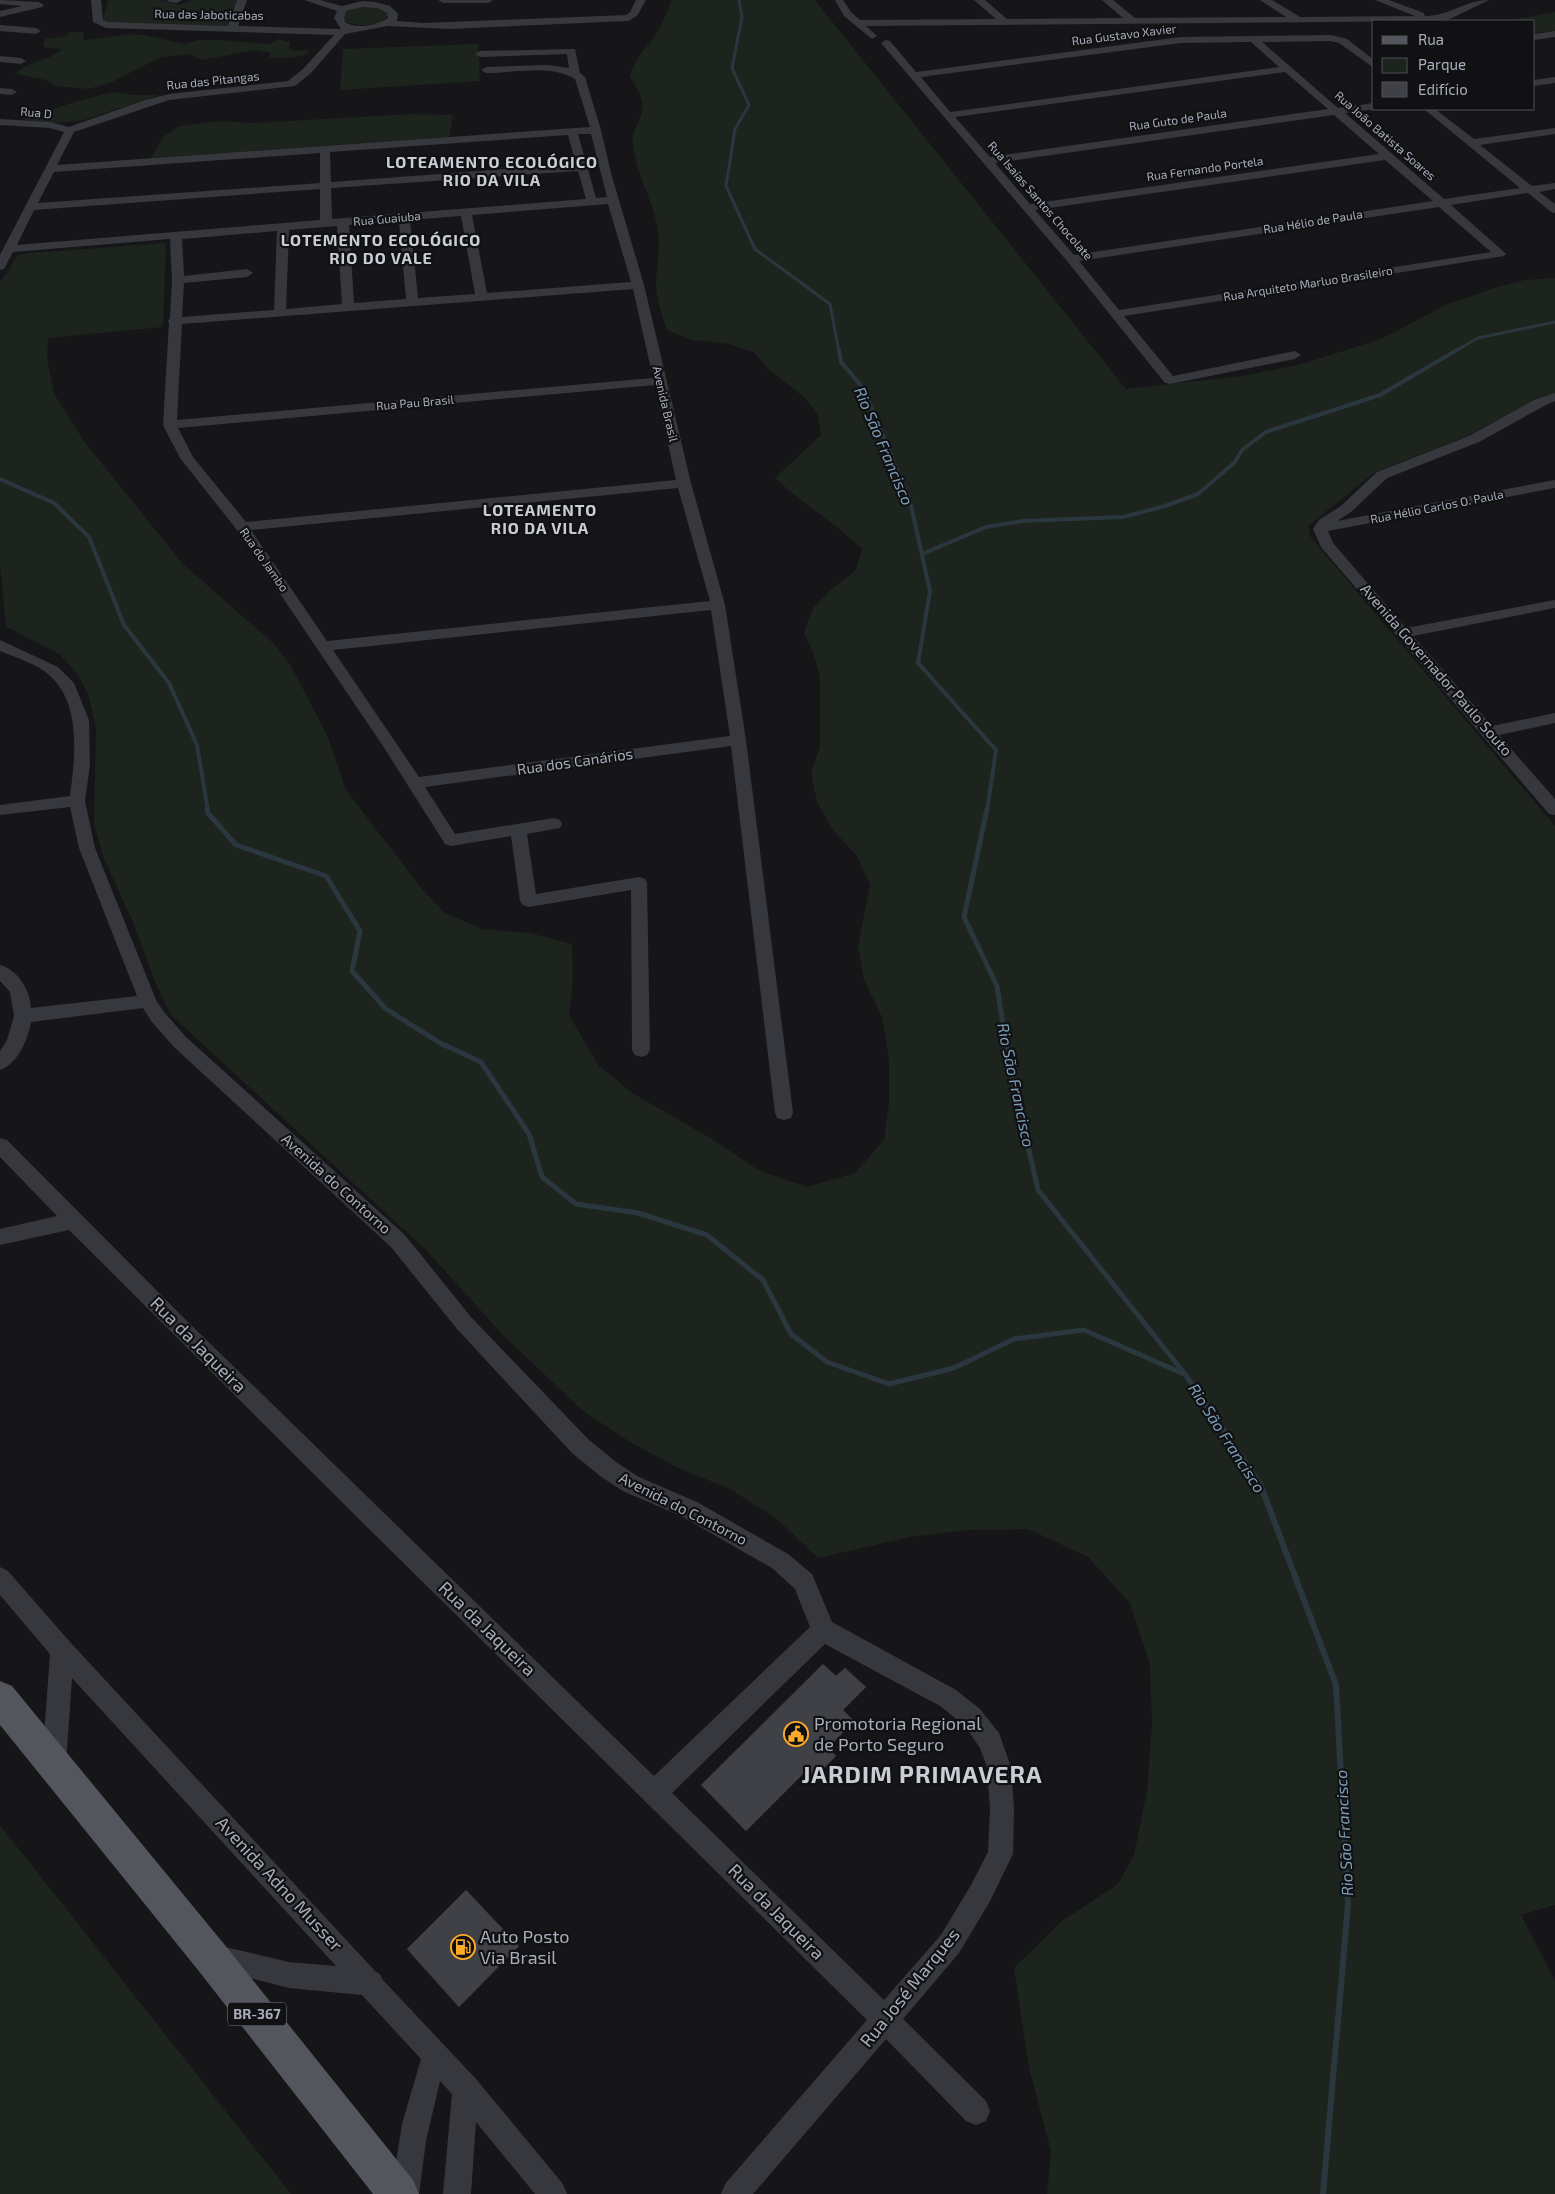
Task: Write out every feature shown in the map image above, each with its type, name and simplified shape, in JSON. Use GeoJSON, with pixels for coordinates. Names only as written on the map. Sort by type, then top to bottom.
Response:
{"type":"FeatureCollection","features":[{"type":"Feature","properties":{"kind":"main road","name":"BR-367"},"geometry":{"type":"LineString","coordinates":[[0,1698],[211,1957],[399,2194]]}},
{"type":"Feature","properties":{"kind":"street","name":"Rua das Jaboticabas"},"geometry":{"type":"LineString","coordinates":[[96,0],[98,22],[106,25],[346,31]]}},
{"type":"Feature","properties":{"kind":"street","name":"Rua das Jaboticabas"},"geometry":{"type":"LineString","coordinates":[[172,0],[177,0]]}},
{"type":"Feature","properties":{"kind":"street"},"geometry":{"type":"LineString","coordinates":[[232,29],[242,0]]}},
{"type":"Feature","properties":{"kind":"street"},"geometry":{"type":"LineString","coordinates":[[309,0],[342,9],[362,4],[383,6],[394,14],[393,19],[389,23]]}},
{"type":"Feature","properties":{"kind":"street"},"geometry":{"type":"LineString","coordinates":[[383,6],[392,0]]}},
{"type":"Feature","properties":{"kind":"street"},"geometry":{"type":"LineString","coordinates":[[443,0],[488,0]]}},
{"type":"Feature","properties":{"kind":"street"},"geometry":{"type":"LineString","coordinates":[[342,9],[338,15],[338,20],[346,31],[370,29],[389,23],[432,26],[628,18],[634,14],[641,0]]}},
{"type":"Feature","properties":{"kind":"street"},"geometry":{"type":"LineString","coordinates":[[979,0],[1005,22]]}},
{"type":"Feature","properties":{"kind":"street"},"geometry":{"type":"LineString","coordinates":[[1107,0],[1132,21]]}},
{"type":"Feature","properties":{"kind":"street"},"geometry":{"type":"LineString","coordinates":[[1265,0],[1298,20]]}},
{"type":"Feature","properties":{"kind":"street"},"geometry":{"type":"LineString","coordinates":[[1380,0],[1433,20]]}},
{"type":"Feature","properties":{"kind":"street"},"geometry":{"type":"LineString","coordinates":[[0,1],[39,4],[29,9],[0,14]]}},
{"type":"Feature","properties":{"kind":"street"},"geometry":{"type":"LineString","coordinates":[[858,23],[1433,20],[1447,17],[1479,1]]}},
{"type":"Feature","properties":{"kind":"street"},"geometry":{"type":"LineString","coordinates":[[839,2],[848,14],[872,36]]}},
{"type":"Feature","properties":{"kind":"street"},"geometry":{"type":"LineString","coordinates":[[0,28],[36,31]]}},
{"type":"Feature","properties":{"kind":"street","name":"Rua das Pitangas"},"geometry":{"type":"LineString","coordinates":[[70,130],[149,102],[169,97],[292,84],[346,31]]}},
{"type":"Feature","properties":{"kind":"street"},"geometry":{"type":"LineString","coordinates":[[1535,37],[1555,34]]}},
{"type":"Feature","properties":{"kind":"street","name":"Rua João Batista Soares"},"geometry":{"type":"LineString","coordinates":[[1253,39],[1286,70],[1500,254]]}},
{"type":"Feature","properties":{"kind":"street","name":"Rua Gustavo Xavier"},"geometry":{"type":"LineString","coordinates":[[914,75],[1181,40],[1338,39],[1372,61]]}},
{"type":"Feature","properties":{"kind":"street","name":"Rua Isaías Santos Chocolate"},"geometry":{"type":"LineString","coordinates":[[886,43],[1071,259],[1170,380],[1295,355]]}},
{"type":"Feature","properties":{"kind":"street","name":"Avenida Brasil"},"geometry":{"type":"LineString","coordinates":[[480,54],[571,51],[575,73],[580,77],[596,130],[605,173],[638,286],[684,483],[718,605],[738,740],[784,1113]]}},
{"type":"Feature","properties":{"kind":"street"},"geometry":{"type":"LineString","coordinates":[[0,59],[21,61]]}},
{"type":"Feature","properties":{"kind":"street"},"geometry":{"type":"LineString","coordinates":[[486,70],[548,68],[575,73]]}},
{"type":"Feature","properties":{"kind":"street"},"geometry":{"type":"LineString","coordinates":[[949,115],[1286,70]]}},
{"type":"Feature","properties":{"kind":"street"},"geometry":{"type":"LineString","coordinates":[[1535,83],[1555,80]]}},
{"type":"Feature","properties":{"kind":"street"},"geometry":{"type":"LineString","coordinates":[[0,91],[12,92]]}},
{"type":"Feature","properties":{"kind":"street","name":"Rua Guto de Paula"},"geometry":{"type":"LineString","coordinates":[[986,160],[1372,106]]}},
{"type":"Feature","properties":{"kind":"street"},"geometry":{"type":"LineString","coordinates":[[1430,110],[1555,210]]}},
{"type":"Feature","properties":{"kind":"street","name":"Rua D"},"geometry":{"type":"LineString","coordinates":[[0,122],[50,125],[70,130]]}},
{"type":"Feature","properties":{"kind":"street"},"geometry":{"type":"LineString","coordinates":[[0,266],[70,130]]}},
{"type":"Feature","properties":{"kind":"street"},"geometry":{"type":"LineString","coordinates":[[50,169],[325,151],[596,130]]}},
{"type":"Feature","properties":{"kind":"street"},"geometry":{"type":"LineString","coordinates":[[1471,143],[1555,131]]}},
{"type":"Feature","properties":{"kind":"street"},"geometry":{"type":"LineString","coordinates":[[572,132],[592,202]]}},
{"type":"Feature","properties":{"kind":"street"},"geometry":{"type":"LineString","coordinates":[[325,151],[326,224]]}},
{"type":"Feature","properties":{"kind":"street","name":"Rua Fernando Portela"},"geometry":{"type":"LineString","coordinates":[[1027,208],[1388,156]]}},
{"type":"Feature","properties":{"kind":"street"},"geometry":{"type":"LineString","coordinates":[[29,207],[582,167]]}},
{"type":"Feature","properties":{"kind":"street","name":"Rua Hélio de Paula"},"geometry":{"type":"LineString","coordinates":[[1071,259],[1555,186]]}},
{"type":"Feature","properties":{"kind":"street","name":"Rua Guaiuba"},"geometry":{"type":"LineString","coordinates":[[10,249],[614,200]]}},
{"type":"Feature","properties":{"kind":"street"},"geometry":{"type":"LineString","coordinates":[[466,212],[482,297]]}},
{"type":"Feature","properties":{"kind":"street"},"geometry":{"type":"LineString","coordinates":[[404,218],[412,303]]}},
{"type":"Feature","properties":{"kind":"street"},"geometry":{"type":"LineString","coordinates":[[343,222],[348,308]]}},
{"type":"Feature","properties":{"kind":"street"},"geometry":{"type":"LineString","coordinates":[[280,313],[284,227]]}},
{"type":"Feature","properties":{"kind":"street"},"geometry":{"type":"LineString","coordinates":[[170,425],[174,321],[178,280],[176,236]]}},
{"type":"Feature","properties":{"kind":"street","name":"Rua Arquiteto Marluo Brasileiro"},"geometry":{"type":"LineString","coordinates":[[1117,314],[1500,254]]}},
{"type":"Feature","properties":{"kind":"street"},"geometry":{"type":"LineString","coordinates":[[178,280],[247,273]]}},
{"type":"Feature","properties":{"kind":"street"},"geometry":{"type":"LineString","coordinates":[[174,321],[638,286]]}},
{"type":"Feature","properties":{"kind":"street","name":"Rua Pau Brasil"},"geometry":{"type":"LineString","coordinates":[[170,425],[660,381]]}},
{"type":"Feature","properties":{"kind":"street"},"geometry":{"type":"LineString","coordinates":[[1320,529],[1324,523],[1346,509],[1382,475],[1474,439],[1539,403],[1555,397]]}},
{"type":"Feature","properties":{"kind":"street","name":"Rua do Jambo"},"geometry":{"type":"LineString","coordinates":[[170,425],[188,458],[242,527],[324,646],[451,840],[518,830]]}},
{"type":"Feature","properties":{"kind":"street"},"geometry":{"type":"LineString","coordinates":[[242,527],[684,483]]}},
{"type":"Feature","properties":{"kind":"street","name":"Rua Hélio Carlos O. Paula"},"geometry":{"type":"LineString","coordinates":[[1320,529],[1555,484]]}},
{"type":"Feature","properties":{"kind":"street","name":"Avenida Governador Paulo Souto"},"geometry":{"type":"LineString","coordinates":[[1320,529],[1326,544],[1555,810]]}},
{"type":"Feature","properties":{"kind":"street"},"geometry":{"type":"LineString","coordinates":[[1404,633],[1555,604]]}},
{"type":"Feature","properties":{"kind":"street"},"geometry":{"type":"LineString","coordinates":[[324,646],[718,605]]}},
{"type":"Feature","properties":{"kind":"street","name":"Avenida do Contorno"},"geometry":{"type":"LineString","coordinates":[[0,645],[53,670],[66,683],[81,720],[82,765],[77,801],[87,848],[148,1001],[158,1017],[187,1048],[398,1241],[464,1324],[580,1446],[608,1469],[631,1484],[689,1509],[780,1561],[804,1582],[824,1630]]}},
{"type":"Feature","properties":{"kind":"street"},"geometry":{"type":"LineString","coordinates":[[1489,732],[1555,718]]}},
{"type":"Feature","properties":{"kind":"street","name":"Rua dos Canários"},"geometry":{"type":"LineString","coordinates":[[413,783],[738,740]]}},
{"type":"Feature","properties":{"kind":"street"},"geometry":{"type":"LineString","coordinates":[[0,810],[77,801]]}},
{"type":"Feature","properties":{"kind":"street"},"geometry":{"type":"LineString","coordinates":[[554,824],[518,830],[529,902],[639,883],[641,1050]]}},
{"type":"Feature","properties":{"kind":"street"},"geometry":{"type":"LineString","coordinates":[[0,970],[8,976],[21,994],[24,1016],[18,1038],[0,1063]]}},
{"type":"Feature","properties":{"kind":"street"},"geometry":{"type":"LineString","coordinates":[[24,1016],[148,1001]]}},
{"type":"Feature","properties":{"kind":"street","name":"Rua da Jaqueira"},"geometry":{"type":"LineString","coordinates":[[0,1145],[72,1221],[387,1532],[656,1792],[976,2111]]}},
{"type":"Feature","properties":{"kind":"street"},"geometry":{"type":"LineString","coordinates":[[0,1237],[72,1221]]}},
{"type":"Feature","properties":{"kind":"street","name":"Avenida Adno Musser"},"geometry":{"type":"LineString","coordinates":[[0,1578],[62,1650],[371,1983],[466,2089],[553,2194]]}},
{"type":"Feature","properties":{"kind":"street"},"geometry":{"type":"LineString","coordinates":[[656,1792],[824,1630]]}},
{"type":"Feature","properties":{"kind":"street","name":"Rua José Marques"},"geometry":{"type":"LineString","coordinates":[[735,2194],[950,1944],[980,1894],[1000,1854],[1002,1808],[999,1767],[990,1741],[972,1716],[948,1698],[824,1630]]}},
{"type":"Feature","properties":{"kind":"street"},"geometry":{"type":"LineString","coordinates":[[54,1764],[62,1650]]}},
{"type":"Feature","properties":{"kind":"street"},"geometry":{"type":"LineString","coordinates":[[211,1957],[289,1975],[371,1983]]}},
{"type":"Feature","properties":{"kind":"street"},"geometry":{"type":"LineString","coordinates":[[405,2194],[414,2126],[436,2056]]}},
{"type":"Feature","properties":{"kind":"street"},"geometry":{"type":"LineString","coordinates":[[457,2194],[466,2089]]}},
{"type":"Feature","properties":{"kind":"green space"},"geometry":{"type":"Polygon","coordinates":[[[108,0],[160,0],[179,5],[191,0],[237,0],[228,26],[111,24],[103,20],[108,0]]]}},
{"type":"Feature","properties":{"kind":"green space"},"geometry":{"type":"Polygon","coordinates":[[[672,0],[815,0],[1126,389],[1242,376],[1302,364],[1381,339],[1448,304],[1498,287],[1525,280],[1555,278],[1555,395],[1536,399],[1470,435],[1375,472],[1308,526],[1310,536],[1319,547],[1555,826],[1555,1905],[1521,1915],[1555,1981],[1555,2194],[1047,2194],[1051,2151],[1029,2068],[1014,1968],[1062,1921],[1118,1884],[1134,1855],[1147,1791],[1152,1725],[1150,1664],[1130,1603],[1088,1557],[1028,1529],[969,1530],[910,1537],[818,1558],[777,1519],[730,1489],[676,1467],[627,1440],[583,1411],[502,1334],[427,1251],[170,1014],[156,984],[133,922],[104,859],[94,824],[96,728],[88,694],[76,672],[59,654],[7,627],[0,567],[0,281],[6,275],[18,254],[166,243],[163,327],[48,338],[47,359],[54,394],[86,444],[183,564],[273,643],[290,664],[328,737],[346,790],[421,888],[445,913],[482,929],[530,933],[572,944],[573,979],[569,1015],[599,1066],[634,1094],[717,1142],[758,1170],[807,1187],[855,1173],[884,1140],[889,1103],[889,1058],[882,1017],[864,980],[858,947],[870,885],[857,856],[833,830],[817,802],[811,773],[820,747],[820,678],[814,655],[804,633],[813,608],[833,588],[856,570],[862,549],[775,478],[821,435],[818,415],[805,398],[767,368],[754,352],[725,343],[692,340],[667,330],[656,288],[659,245],[658,229],[637,165],[633,145],[634,131],[641,117],[642,102],[630,77],[638,59],[659,29],[672,0]]]}},
{"type":"Feature","properties":{"kind":"green space"},"geometry":{"type":"Polygon","coordinates":[[[373,6],[385,9],[388,15],[379,22],[366,25],[353,24],[342,20],[344,11],[357,7],[373,6]]]}},
{"type":"Feature","properties":{"kind":"green space"},"geometry":{"type":"Polygon","coordinates":[[[1555,12],[1555,31],[1535,33],[1535,20],[1511,20],[1555,12]]]}},
{"type":"Feature","properties":{"kind":"green space"},"geometry":{"type":"Polygon","coordinates":[[[70,32],[83,32],[84,40],[131,34],[185,44],[198,40],[221,40],[269,44],[278,39],[290,42],[289,50],[310,51],[301,56],[291,58],[269,58],[270,53],[255,50],[201,60],[190,54],[161,57],[112,82],[89,89],[55,86],[46,80],[15,74],[21,69],[50,57],[62,49],[43,47],[45,39],[66,36],[70,32]]]}},
{"type":"Feature","properties":{"kind":"green space"},"geometry":{"type":"Polygon","coordinates":[[[478,44],[480,81],[340,90],[343,49],[478,44]]]}},
{"type":"Feature","properties":{"kind":"green space"},"geometry":{"type":"Polygon","coordinates":[[[115,92],[132,95],[159,95],[84,120],[54,123],[23,120],[35,114],[115,92]]]}},
{"type":"Feature","properties":{"kind":"green space"},"geometry":{"type":"Polygon","coordinates":[[[412,114],[453,115],[449,137],[151,158],[163,137],[179,126],[221,121],[252,123],[412,114]]]}},
{"type":"Feature","properties":{"kind":"green space"},"geometry":{"type":"Polygon","coordinates":[[[0,1825],[26,1858],[291,2194],[0,2194],[0,1825]]]}},
{"type":"Feature","properties":{"kind":"building","name":"Promotoria Regional de Porto Seguro"},"geometry":{"type":"Polygon","coordinates":[[[823,1664],[836,1676],[845,1668],[866,1687],[843,1710],[854,1721],[828,1748],[836,1756],[812,1780],[804,1773],[746,1831],[701,1785],[823,1664]]]}},
{"type":"Feature","properties":{"kind":"building","name":"Auto Posto Via Brasil"},"geometry":{"type":"Polygon","coordinates":[[[466,1890],[519,1946],[459,2007],[407,1949],[466,1890]]]}},
{"type":"Feature","properties":{"kind":"waterway","name":"Rio São Francisco"},"geometry":{"type":"LineString","coordinates":[[739,0],[742,17],[732,68],[749,105],[735,129],[726,186],[755,249],[830,304],[839,352]]}},
{"type":"Feature","properties":{"kind":"waterway"},"geometry":{"type":"LineString","coordinates":[[1454,352],[1478,338],[1555,322]]}},
{"type":"Feature","properties":{"kind":"waterway","name":"Rio São Francisco"},"geometry":{"type":"LineString","coordinates":[[839,350],[841,362],[863,388],[910,501],[930,591],[918,663],[996,750],[987,811]]}},
{"type":"Feature","properties":{"kind":"waterway"},"geometry":{"type":"LineString","coordinates":[[922,554],[986,527],[1022,521],[1123,517],[1165,506],[1198,494],[1234,463],[1242,450],[1266,432],[1380,395],[1457,350]]}},
{"type":"Feature","properties":{"kind":"waterway"},"geometry":{"type":"LineString","coordinates":[[0,479],[54,503],[89,537],[124,625],[169,683],[197,745],[208,811]]}},
{"type":"Feature","properties":{"kind":"waterway"},"geometry":{"type":"LineString","coordinates":[[207,809],[208,813],[236,845],[326,876],[360,931],[352,971],[386,1009],[440,1043],[481,1062],[529,1134],[542,1177],[576,1204],[638,1213],[707,1235],[763,1280],[791,1334],[827,1362],[889,1384],[954,1368],[1014,1339],[1084,1330],[1184,1374]]}},
{"type":"Feature","properties":{"kind":"waterway","name":"Rio São Francisco"},"geometry":{"type":"LineString","coordinates":[[987,809],[964,917],[997,986],[1009,1063],[1038,1190],[1185,1374],[1210,1411]]}},
{"type":"Feature","properties":{"kind":"waterway","name":"Rio São Francisco"},"geometry":{"type":"LineString","coordinates":[[1209,1409],[1261,1486],[1336,1685],[1348,1904],[1323,2194]]}},
{"type":"Feature","properties":{"kind":"place","name":"Promotoria Regional de Porto Seguro"},"geometry":{"type":"Point","coordinates":[796,1734]}},
{"type":"Feature","properties":{"kind":"place","name":"Auto Posto Via Brasil"},"geometry":{"type":"Point","coordinates":[463,1947]}},
{"type":"Feature","properties":{"kind":"district","name":"LOTEAMENTO ECOLÓGICO RIO DA VILA"},"geometry":{"type":"Point","coordinates":[492,171]}},
{"type":"Feature","properties":{"kind":"district","name":"LOTEMENTO ECOLÓGICO RIO DO VALE"},"geometry":{"type":"Point","coordinates":[381,249]}},
{"type":"Feature","properties":{"kind":"district","name":"LOTEAMENTO RIO DA VILA"},"geometry":{"type":"Point","coordinates":[540,519]}},
{"type":"Feature","properties":{"kind":"district","name":"JARDIM PRIMAVERA"},"geometry":{"type":"Point","coordinates":[922,1775]}}]}
